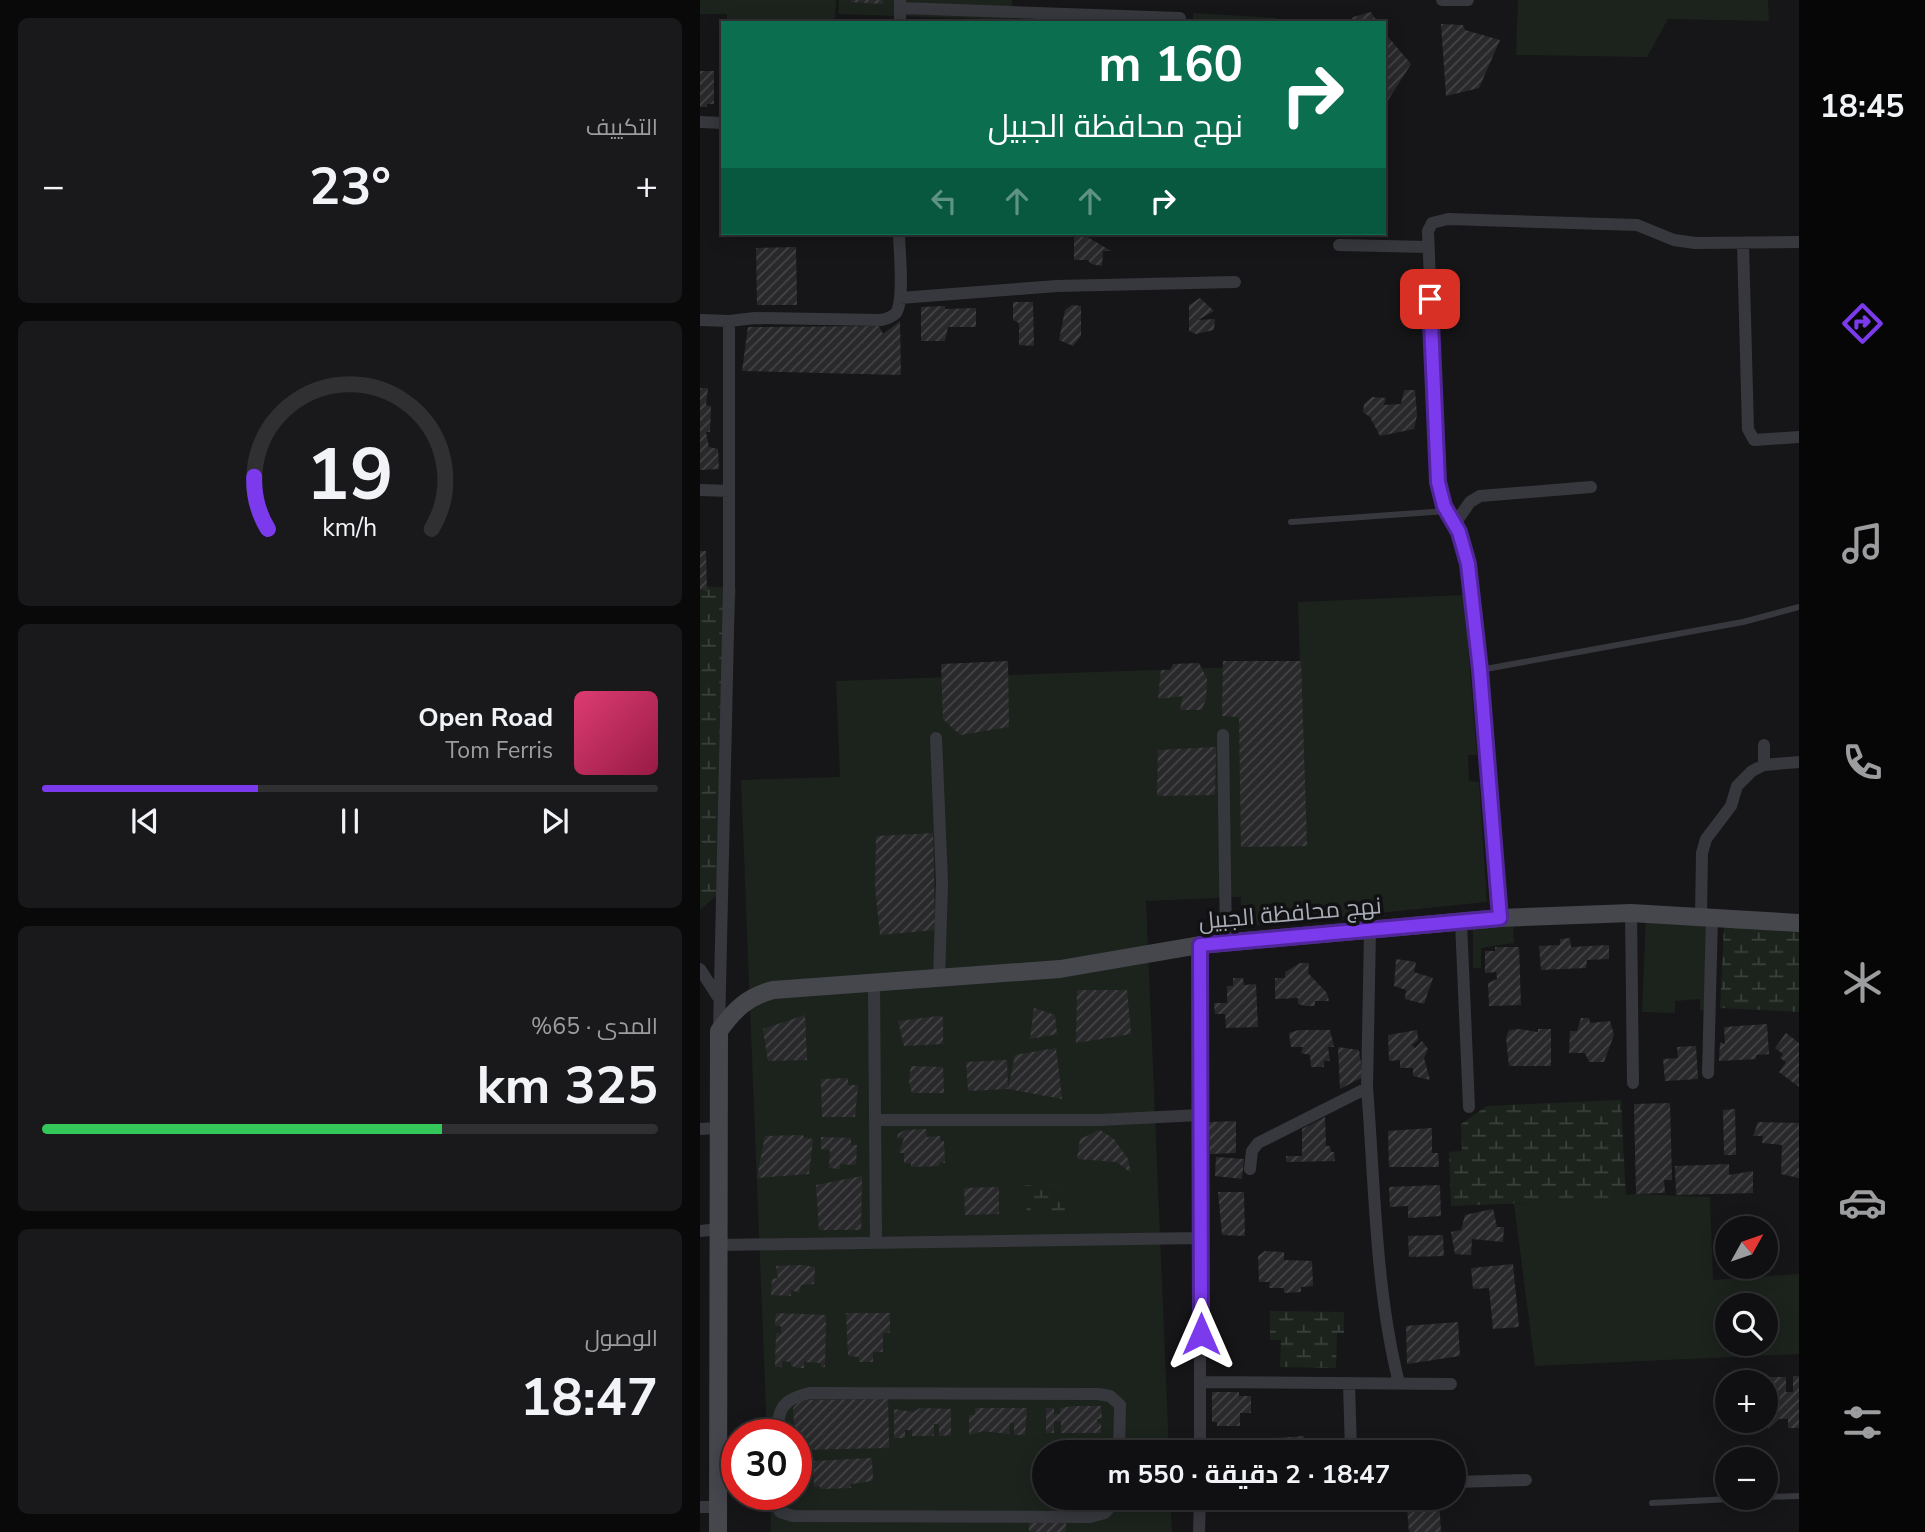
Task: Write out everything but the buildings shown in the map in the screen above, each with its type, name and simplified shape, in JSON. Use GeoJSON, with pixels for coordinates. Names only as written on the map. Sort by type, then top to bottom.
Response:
{"type":"FeatureCollection","features":[{"type":"Feature","properties":{"kind":"street"},"geometry":{"type":"LineString","coordinates":[[1442,1],[1468,0]]}},
{"type":"Feature","properties":{"kind":"street"},"geometry":{"type":"LineString","coordinates":[[900,4],[1180,19]]}},
{"type":"Feature","properties":{"kind":"street"},"geometry":{"type":"LineString","coordinates":[[700,122],[721,123]]}},
{"type":"Feature","properties":{"kind":"street"},"geometry":{"type":"LineString","coordinates":[[1500,918],[1480,670],[1468,564],[1438,482],[1427,247],[1432,223],[1448,219],[1637,225],[1674,240],[1743,244],[1799,242]]}},
{"type":"Feature","properties":{"kind":"street"},"geometry":{"type":"LineString","coordinates":[[700,320],[881,320],[895,313],[900,298],[899,235]]}},
{"type":"Feature","properties":{"kind":"street"},"geometry":{"type":"LineString","coordinates":[[1743,244],[1748,429],[1754,440],[1761,442],[1799,437]]}},
{"type":"Feature","properties":{"kind":"street"},"geometry":{"type":"LineString","coordinates":[[1339,245],[1427,247]]}},
{"type":"Feature","properties":{"kind":"street"},"geometry":{"type":"LineString","coordinates":[[900,298],[1057,286],[1235,282]]}},
{"type":"Feature","properties":{"kind":"street"},"geometry":{"type":"LineString","coordinates":[[718,1532],[709,1507],[716,1454],[720,1237],[709,1129],[719,1031],[724,895],[729,321]]}},
{"type":"Feature","properties":{"kind":"street"},"geometry":{"type":"LineString","coordinates":[[1454,525],[1469,502],[1480,496],[1591,487]]}},
{"type":"Feature","properties":{"kind":"street"},"geometry":{"type":"LineString","coordinates":[[700,489],[729,491]]}},
{"type":"Feature","properties":{"kind":"street"},"geometry":{"type":"LineString","coordinates":[[1223,735],[1226,943]]}},
{"type":"Feature","properties":{"kind":"street"},"geometry":{"type":"LineString","coordinates":[[936,738],[942,883],[939,979]]}},
{"type":"Feature","properties":{"kind":"street"},"geometry":{"type":"LineString","coordinates":[[1764,745],[1764,765]]}},
{"type":"Feature","properties":{"kind":"street"},"geometry":{"type":"LineString","coordinates":[[1708,1073],[1707,916],[1702,853],[1706,839],[1731,806],[1741,780],[1764,765],[1799,762]]}},
{"type":"Feature","properties":{"kind":"street"},"geometry":{"type":"LineString","coordinates":[[1631,913],[1633,1083]]}},
{"type":"Feature","properties":{"kind":"street","name":"نهج محافظة الجبيل"},"geometry":{"type":"LineString","coordinates":[[719,1031],[733,1012],[755,995],[773,990],[1060,969],[1200,945],[1500,918],[1631,913],[1799,923]]}},
{"type":"Feature","properties":{"kind":"street"},"geometry":{"type":"LineString","coordinates":[[1461,922],[1469,1107]]}},
{"type":"Feature","properties":{"kind":"street"},"geometry":{"type":"LineString","coordinates":[[1370,931],[1367,1088],[1382,1278],[1388,1331],[1399,1384]]}},
{"type":"Feature","properties":{"kind":"street"},"geometry":{"type":"LineString","coordinates":[[1200,945],[1200,1440]]}},
{"type":"Feature","properties":{"kind":"street"},"geometry":{"type":"LineString","coordinates":[[700,969],[719,997]]}},
{"type":"Feature","properties":{"kind":"street"},"geometry":{"type":"LineString","coordinates":[[874,984],[876,1242]]}},
{"type":"Feature","properties":{"kind":"street"},"geometry":{"type":"LineString","coordinates":[[1250,1169],[1252,1151],[1258,1143],[1367,1088]]}},
{"type":"Feature","properties":{"kind":"street"},"geometry":{"type":"LineString","coordinates":[[875,1120],[1099,1120],[1200,1115]]}},
{"type":"Feature","properties":{"kind":"street"},"geometry":{"type":"LineString","coordinates":[[700,1231],[720,1237],[876,1242],[1200,1238]]}},
{"type":"Feature","properties":{"kind":"street"},"geometry":{"type":"LineString","coordinates":[[1201,1381],[1451,1384]]}},
{"type":"Feature","properties":{"kind":"street"},"geometry":{"type":"LineString","coordinates":[[1349,1383],[1351,1440]]}},
{"type":"Feature","properties":{"kind":"street"},"geometry":{"type":"LineString","coordinates":[[780,1419],[783,1405],[793,1396],[810,1393],[1098,1394],[1110,1396],[1120,1405],[1119,1440]]}},
{"type":"Feature","properties":{"kind":"street"},"geometry":{"type":"LineString","coordinates":[[716,1454],[721,1454]]}},
{"type":"Feature","properties":{"kind":"street"},"geometry":{"type":"LineString","coordinates":[[1466,1482],[1525,1480]]}},
{"type":"Feature","properties":{"kind":"street"},"geometry":{"type":"LineString","coordinates":[[779,1510],[793,1516],[1090,1517],[1107,1510]]}},
{"type":"Feature","properties":{"kind":"street"},"geometry":{"type":"LineString","coordinates":[[1199,1532],[1200,1510]]}},
{"type":"Feature","properties":{"kind":"lane"},"geometry":{"type":"LineString","coordinates":[[1291,522],[1447,511]]}},
{"type":"Feature","properties":{"kind":"lane"},"geometry":{"type":"LineString","coordinates":[[1480,670],[1744,622],[1799,607]]}},
{"type":"Feature","properties":{"kind":"lane"},"geometry":{"type":"LineString","coordinates":[[1778,1497],[1799,1496]]}},
{"type":"Feature","properties":{"kind":"lane"},"geometry":{"type":"LineString","coordinates":[[1652,1503],[1715,1500]]}},
{"type":"Feature","properties":{"kind":"green space"},"geometry":{"type":"Polygon","coordinates":[[[700,0],[836,0],[835,21],[727,21],[727,14],[700,14],[700,0]]]}},
{"type":"Feature","properties":{"kind":"green space"},"geometry":{"type":"Polygon","coordinates":[[[839,0],[1012,0],[1012,20],[838,14],[839,0]]]}},
{"type":"Feature","properties":{"kind":"green space"},"geometry":{"type":"Polygon","coordinates":[[[1518,0],[1768,0],[1769,21],[1668,19],[1647,57],[1516,55],[1518,0]]]}},
{"type":"Feature","properties":{"kind":"green space"},"geometry":{"type":"Polygon","coordinates":[[[1193,13],[1277,18],[1277,21],[1193,21],[1193,13]]]}},
{"type":"Feature","properties":{"kind":"green space"},"geometry":{"type":"Polygon","coordinates":[[[700,586],[736,588],[717,895],[700,910],[700,586]]]}},
{"type":"Feature","properties":{"kind":"green space"},"geometry":{"type":"Polygon","coordinates":[[[1464,595],[1477,755],[1468,755],[1469,781],[1479,782],[1487,902],[1241,927],[1241,897],[1146,901],[1168,1440],[1032,1440],[1032,1510],[1171,1510],[1172,1532],[771,1532],[770,1510],[812,1510],[812,1419],[766,1419],[741,780],[840,777],[836,681],[1300,665],[1298,602],[1464,595]]]}},
{"type":"Feature","properties":{"kind":"green space"},"geometry":{"type":"Polygon","coordinates":[[[1646,917],[1706,925],[1706,1010],[1700,1010],[1700,999],[1675,1001],[1675,1013],[1642,1012],[1646,917]]]}},
{"type":"Feature","properties":{"kind":"green space"},"geometry":{"type":"Polygon","coordinates":[[[1513,925],[1514,943],[1481,948],[1481,968],[1473,968],[1473,926],[1513,925]]]}},
{"type":"Feature","properties":{"kind":"green space"},"geometry":{"type":"Polygon","coordinates":[[[1724,927],[1799,931],[1799,1012],[1720,1008],[1724,927]]]}},
{"type":"Feature","properties":{"kind":"green space"},"geometry":{"type":"Polygon","coordinates":[[[1621,1100],[1626,1199],[1451,1206],[1449,1152],[1462,1151],[1461,1124],[1487,1106],[1621,1100]]]}},
{"type":"Feature","properties":{"kind":"green space"},"geometry":{"type":"Polygon","coordinates":[[[1025,1185],[1064,1186],[1065,1215],[1027,1213],[1025,1185]]]}},
{"type":"Feature","properties":{"kind":"green space"},"geometry":{"type":"Polygon","coordinates":[[[1636,1194],[1710,1197],[1713,1280],[1778,1279],[1778,1275],[1799,1274],[1799,1354],[1778,1355],[1778,1293],[1715,1293],[1715,1356],[1755,1356],[1535,1366],[1514,1204],[1636,1194]]]}},
{"type":"Feature","properties":{"kind":"green space"},"geometry":{"type":"Polygon","coordinates":[[[1270,1311],[1344,1312],[1344,1333],[1337,1333],[1336,1368],[1280,1367],[1281,1340],[1270,1340],[1270,1311]]]}},
{"type":"Feature","properties":{"kind":"route"},"geometry":{"type":"LineString","coordinates":[[1201,1334],[1200,945],[1500,918],[1480,670],[1468,564],[1459,532],[1444,506],[1438,482],[1430,299]]}}]}
